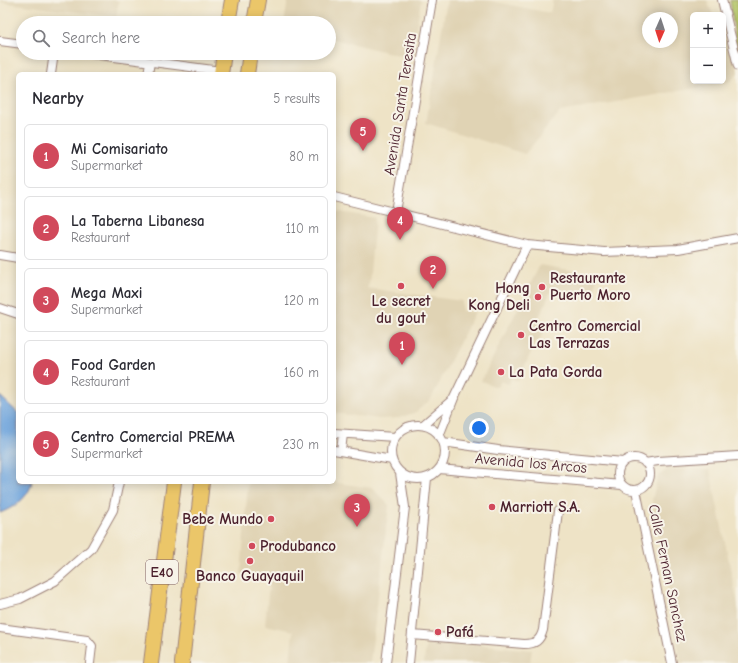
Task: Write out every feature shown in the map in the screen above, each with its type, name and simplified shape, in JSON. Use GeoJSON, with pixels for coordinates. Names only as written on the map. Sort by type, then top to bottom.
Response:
{"type":"FeatureCollection","features":[{"type":"Feature","properties":{"kind":"highway"},"geometry":{"type":"LineString","coordinates":[[229,16],[232,0]]}},
{"type":"Feature","properties":{"kind":"highway"},"geometry":{"type":"LineString","coordinates":[[221,72],[223,60]]}},
{"type":"Feature","properties":{"kind":"highway"},"geometry":{"type":"LineString","coordinates":[[247,72],[249,60]]}},
{"type":"Feature","properties":{"kind":"highway","name":"E40"},"geometry":{"type":"LineString","coordinates":[[149,660],[174,484]]}},
{"type":"Feature","properties":{"kind":"highway","name":"E40"},"geometry":{"type":"LineString","coordinates":[[182,663],[202,484]]}},
{"type":"Feature","properties":{"kind":"street","name":"Avenida Santa Teresita"},"geometry":{"type":"LineString","coordinates":[[396,212],[432,0]]}},
{"type":"Feature","properties":{"kind":"street"},"geometry":{"type":"LineString","coordinates":[[722,0],[738,66]]}},
{"type":"Feature","properties":{"kind":"street"},"geometry":{"type":"LineString","coordinates":[[0,41],[16,43]]}},
{"type":"Feature","properties":{"kind":"street"},"geometry":{"type":"LineString","coordinates":[[51,72],[53,60]]}},
{"type":"Feature","properties":{"kind":"street"},"geometry":{"type":"LineString","coordinates":[[135,60],[215,72]]}},
{"type":"Feature","properties":{"kind":"street"},"geometry":{"type":"LineString","coordinates":[[148,72],[150,62]]}},
{"type":"Feature","properties":{"kind":"street"},"geometry":{"type":"LineString","coordinates":[[336,197],[527,245],[604,252],[678,249],[738,238]]}},
{"type":"Feature","properties":{"kind":"street"},"geometry":{"type":"LineString","coordinates":[[441,439],[454,398],[527,245]]}},
{"type":"Feature","properties":{"kind":"street"},"geometry":{"type":"LineString","coordinates":[[0,255],[16,258]]}},
{"type":"Feature","properties":{"kind":"street"},"geometry":{"type":"LineString","coordinates":[[0,308],[16,313]]}},
{"type":"Feature","properties":{"kind":"street"},"geometry":{"type":"LineString","coordinates":[[423,425],[454,398]]}},
{"type":"Feature","properties":{"kind":"street"},"geometry":{"type":"LineString","coordinates":[[386,663],[405,507],[400,473],[392,460],[390,448],[400,432],[410,426],[423,425],[435,431],[441,439],[445,456],[439,469],[427,478],[413,479],[400,473]]}},
{"type":"Feature","properties":{"kind":"street"},"geometry":{"type":"LineString","coordinates":[[336,433],[396,437]]}},
{"type":"Feature","properties":{"kind":"street"},"geometry":{"type":"LineString","coordinates":[[343,434],[338,450],[392,460]]}},
{"type":"Feature","properties":{"kind":"street","name":"Avenida los Arcos"},"geometry":{"type":"LineString","coordinates":[[441,439],[498,450],[623,462]]}},
{"type":"Feature","properties":{"kind":"street"},"geometry":{"type":"LineString","coordinates":[[645,463],[648,468],[649,479],[641,488],[630,490],[622,484],[618,473],[623,462],[634,458],[645,463],[738,456]]}},
{"type":"Feature","properties":{"kind":"street","name":"Avenida los Arcos"},"geometry":{"type":"LineString","coordinates":[[439,469],[622,484]]}},
{"type":"Feature","properties":{"kind":"street"},"geometry":{"type":"LineString","coordinates":[[409,663],[427,478]]}},
{"type":"Feature","properties":{"kind":"street"},"geometry":{"type":"LineString","coordinates":[[0,604],[20,600],[55,581],[91,549],[113,510],[119,484]]}},
{"type":"Feature","properties":{"kind":"street","name":"Calle Fernan Sanchez"},"geometry":{"type":"LineString","coordinates":[[636,490],[672,663]]}},
{"type":"Feature","properties":{"kind":"street"},"geometry":{"type":"LineString","coordinates":[[412,635],[524,644],[535,643],[539,640],[543,630],[558,511]]}},
{"type":"Feature","properties":{"kind":"street"},"geometry":{"type":"LineString","coordinates":[[0,628],[87,640],[92,646],[90,663]]}},
{"type":"Feature","properties":{"kind":"shaded area"},"geometry":{"type":"Polygon","coordinates":[[[0,0],[119,0],[116,16],[0,2],[0,0]]]}},
{"type":"Feature","properties":{"kind":"shaded area"},"geometry":{"type":"Polygon","coordinates":[[[288,0],[421,0],[411,58],[336,40],[336,16],[285,16],[288,0]]]}},
{"type":"Feature","properties":{"kind":"shaded area"},"geometry":{"type":"Polygon","coordinates":[[[447,0],[486,0],[550,13],[553,0],[707,0],[712,12],[690,12],[690,84],[718,84],[560,112],[525,154],[426,123],[447,0]]]}},
{"type":"Feature","properties":{"kind":"shaded area"},"geometry":{"type":"Polygon","coordinates":[[[726,43],[738,69],[738,73],[729,82],[726,83],[726,43]]]}},
{"type":"Feature","properties":{"kind":"shaded area"},"geometry":{"type":"Polygon","coordinates":[[[336,211],[375,218],[369,284],[367,288],[462,301],[462,311],[475,312],[431,399],[416,412],[399,418],[380,419],[336,413],[336,211]]]}},
{"type":"Feature","properties":{"kind":"shaded area"},"geometry":{"type":"Polygon","coordinates":[[[540,265],[597,275],[594,295],[552,289],[537,322],[546,327],[538,342],[536,341],[518,381],[511,378],[509,384],[501,381],[497,387],[481,381],[540,265]]]}},
{"type":"Feature","properties":{"kind":"shaded area"},"geometry":{"type":"Polygon","coordinates":[[[668,469],[710,470],[738,605],[738,663],[681,663],[652,500],[658,476],[668,469]]]}},
{"type":"Feature","properties":{"kind":"shaded area"},"geometry":{"type":"Polygon","coordinates":[[[336,483],[372,488],[389,505],[370,663],[290,663],[293,631],[265,625],[270,575],[241,574],[248,484],[336,484],[336,483]]]}},
{"type":"Feature","properties":{"kind":"shaded area"},"geometry":{"type":"Polygon","coordinates":[[[427,639],[532,650],[530,663],[424,663],[427,639]]]}},
{"type":"Feature","properties":{"kind":"green space"},"geometry":{"type":"Polygon","coordinates":[[[730,0],[738,0],[738,60],[730,0]]]}},
{"type":"Feature","properties":{"kind":"water"},"geometry":{"type":"Polygon","coordinates":[[[0,396],[16,411],[16,484],[31,484],[28,493],[20,502],[0,513],[0,396]]]}},
{"type":"Feature","properties":{"kind":"place","name":"Centro Comercial PREMA"},"geometry":{"type":"Point","coordinates":[363,151]}},
{"type":"Feature","properties":{"kind":"place","name":"Food Garden"},"geometry":{"type":"Point","coordinates":[400,240]}},
{"type":"Feature","properties":{"kind":"place","name":"Le secret du gout"},"geometry":{"type":"Point","coordinates":[401,286]}},
{"type":"Feature","properties":{"kind":"place","name":"Restaurante Puerto Moro"},"geometry":{"type":"Point","coordinates":[542,287]}},
{"type":"Feature","properties":{"kind":"place","name":"La Taberna Libanesa"},"geometry":{"type":"Point","coordinates":[433,289]}},
{"type":"Feature","properties":{"kind":"place","name":"Hong Kong Deli"},"geometry":{"type":"Point","coordinates":[538,297]}},
{"type":"Feature","properties":{"kind":"place","name":"Centro Comercial Las Terrazas"},"geometry":{"type":"Point","coordinates":[521,335]}},
{"type":"Feature","properties":{"kind":"place","name":"Mi Comisariato"},"geometry":{"type":"Point","coordinates":[402,365]}},
{"type":"Feature","properties":{"kind":"place","name":"La Pata Gorda"},"geometry":{"type":"Point","coordinates":[501,372]}},
{"type":"Feature","properties":{"kind":"place","name":"Marriott S.A."},"geometry":{"type":"Point","coordinates":[492,507]}},
{"type":"Feature","properties":{"kind":"place","name":"Bebe Mundo"},"geometry":{"type":"Point","coordinates":[271,519]}},
{"type":"Feature","properties":{"kind":"place","name":"Mega Maxi"},"geometry":{"type":"Point","coordinates":[357,527]}},
{"type":"Feature","properties":{"kind":"place","name":"Produbanco"},"geometry":{"type":"Point","coordinates":[252,546]}},
{"type":"Feature","properties":{"kind":"place","name":"Banco Guayaquil"},"geometry":{"type":"Point","coordinates":[250,561]}},
{"type":"Feature","properties":{"kind":"place","name":"Pafá"},"geometry":{"type":"Point","coordinates":[438,632]}}]}
